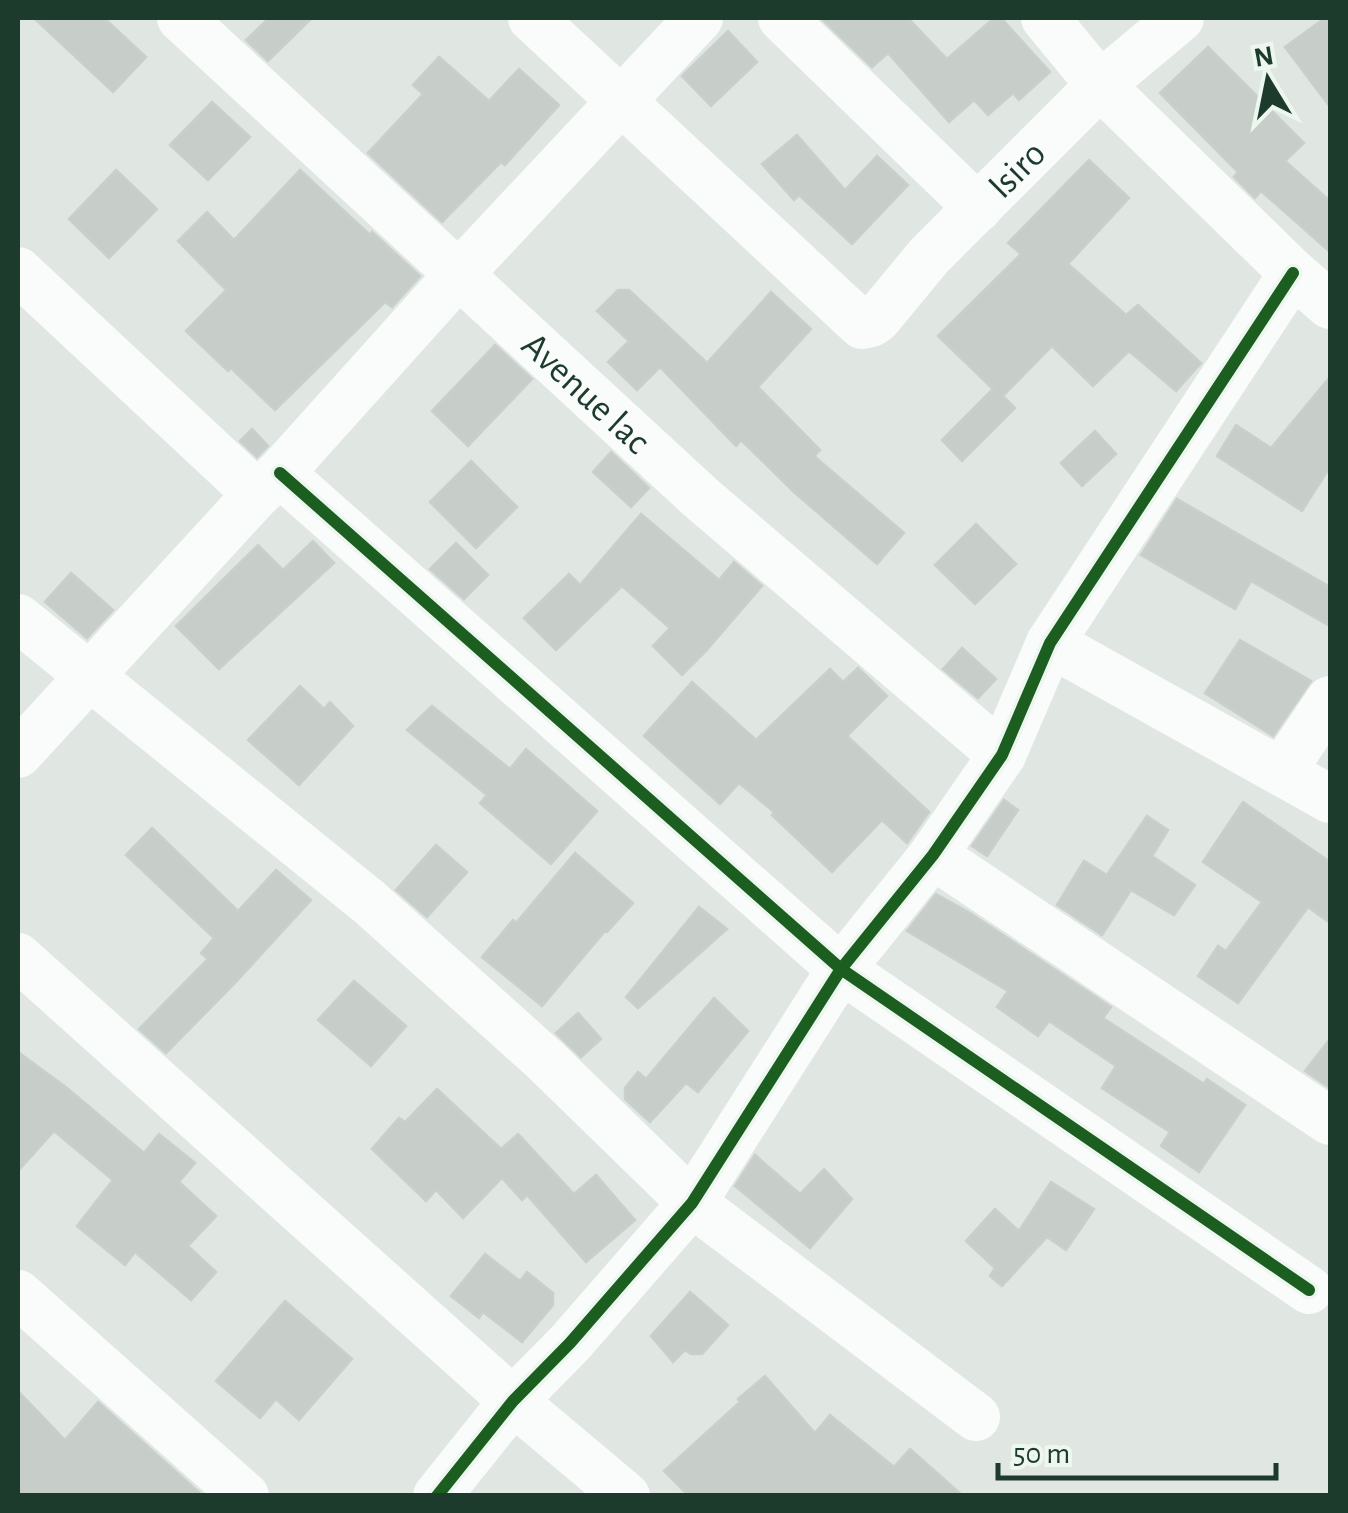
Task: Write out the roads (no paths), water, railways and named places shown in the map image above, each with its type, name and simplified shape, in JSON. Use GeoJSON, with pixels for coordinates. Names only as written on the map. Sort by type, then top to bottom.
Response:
{"type":"FeatureCollection","features":[{"type":"Feature","properties":{"kind":"street","name":"Avenue lac"},"geometry":{"type":"LineString","coordinates":[[181,18],[700,497],[1002,755]]}},
{"type":"Feature","properties":{"kind":"street"},"geometry":{"type":"LineString","coordinates":[[532,18],[623,100]]}},
{"type":"Feature","properties":{"kind":"street"},"geometry":{"type":"LineString","coordinates":[[18,754],[699,18]]}},
{"type":"Feature","properties":{"kind":"street"},"geometry":{"type":"LineString","coordinates":[[782,18],[978,208]]}},
{"type":"Feature","properties":{"kind":"street"},"geometry":{"type":"LineString","coordinates":[[1044,18],[1100,86],[1330,306]]}},
{"type":"Feature","properties":{"kind":"street","name":"Isiro"},"geometry":{"type":"LineString","coordinates":[[623,100],[862,325],[877,318],[930,256],[1100,86],[1180,18]]}},
{"type":"Feature","properties":{"kind":"street"},"geometry":{"type":"LineString","coordinates":[[18,271],[841,970],[1310,1290]]}},
{"type":"Feature","properties":{"kind":"street"},"geometry":{"type":"LineString","coordinates":[[437,1496],[513,1401],[570,1343],[692,1203],[841,970],[933,855],[1002,755],[1050,643],[1293,272]]}},
{"type":"Feature","properties":{"kind":"street"},"geometry":{"type":"LineString","coordinates":[[18,618],[369,902],[544,1059],[692,1203],[976,1417]]}},
{"type":"Feature","properties":{"kind":"street"},"geometry":{"type":"LineString","coordinates":[[1050,643],[1330,799]]}},
{"type":"Feature","properties":{"kind":"street"},"geometry":{"type":"LineString","coordinates":[[1282,771],[1330,700]]}},
{"type":"Feature","properties":{"kind":"street"},"geometry":{"type":"LineString","coordinates":[[933,855],[1330,1121]]}},
{"type":"Feature","properties":{"kind":"street"},"geometry":{"type":"LineString","coordinates":[[18,957],[513,1401],[626,1496]]}},
{"type":"Feature","properties":{"kind":"street"},"geometry":{"type":"LineString","coordinates":[[18,1294],[245,1496]]}}]}
